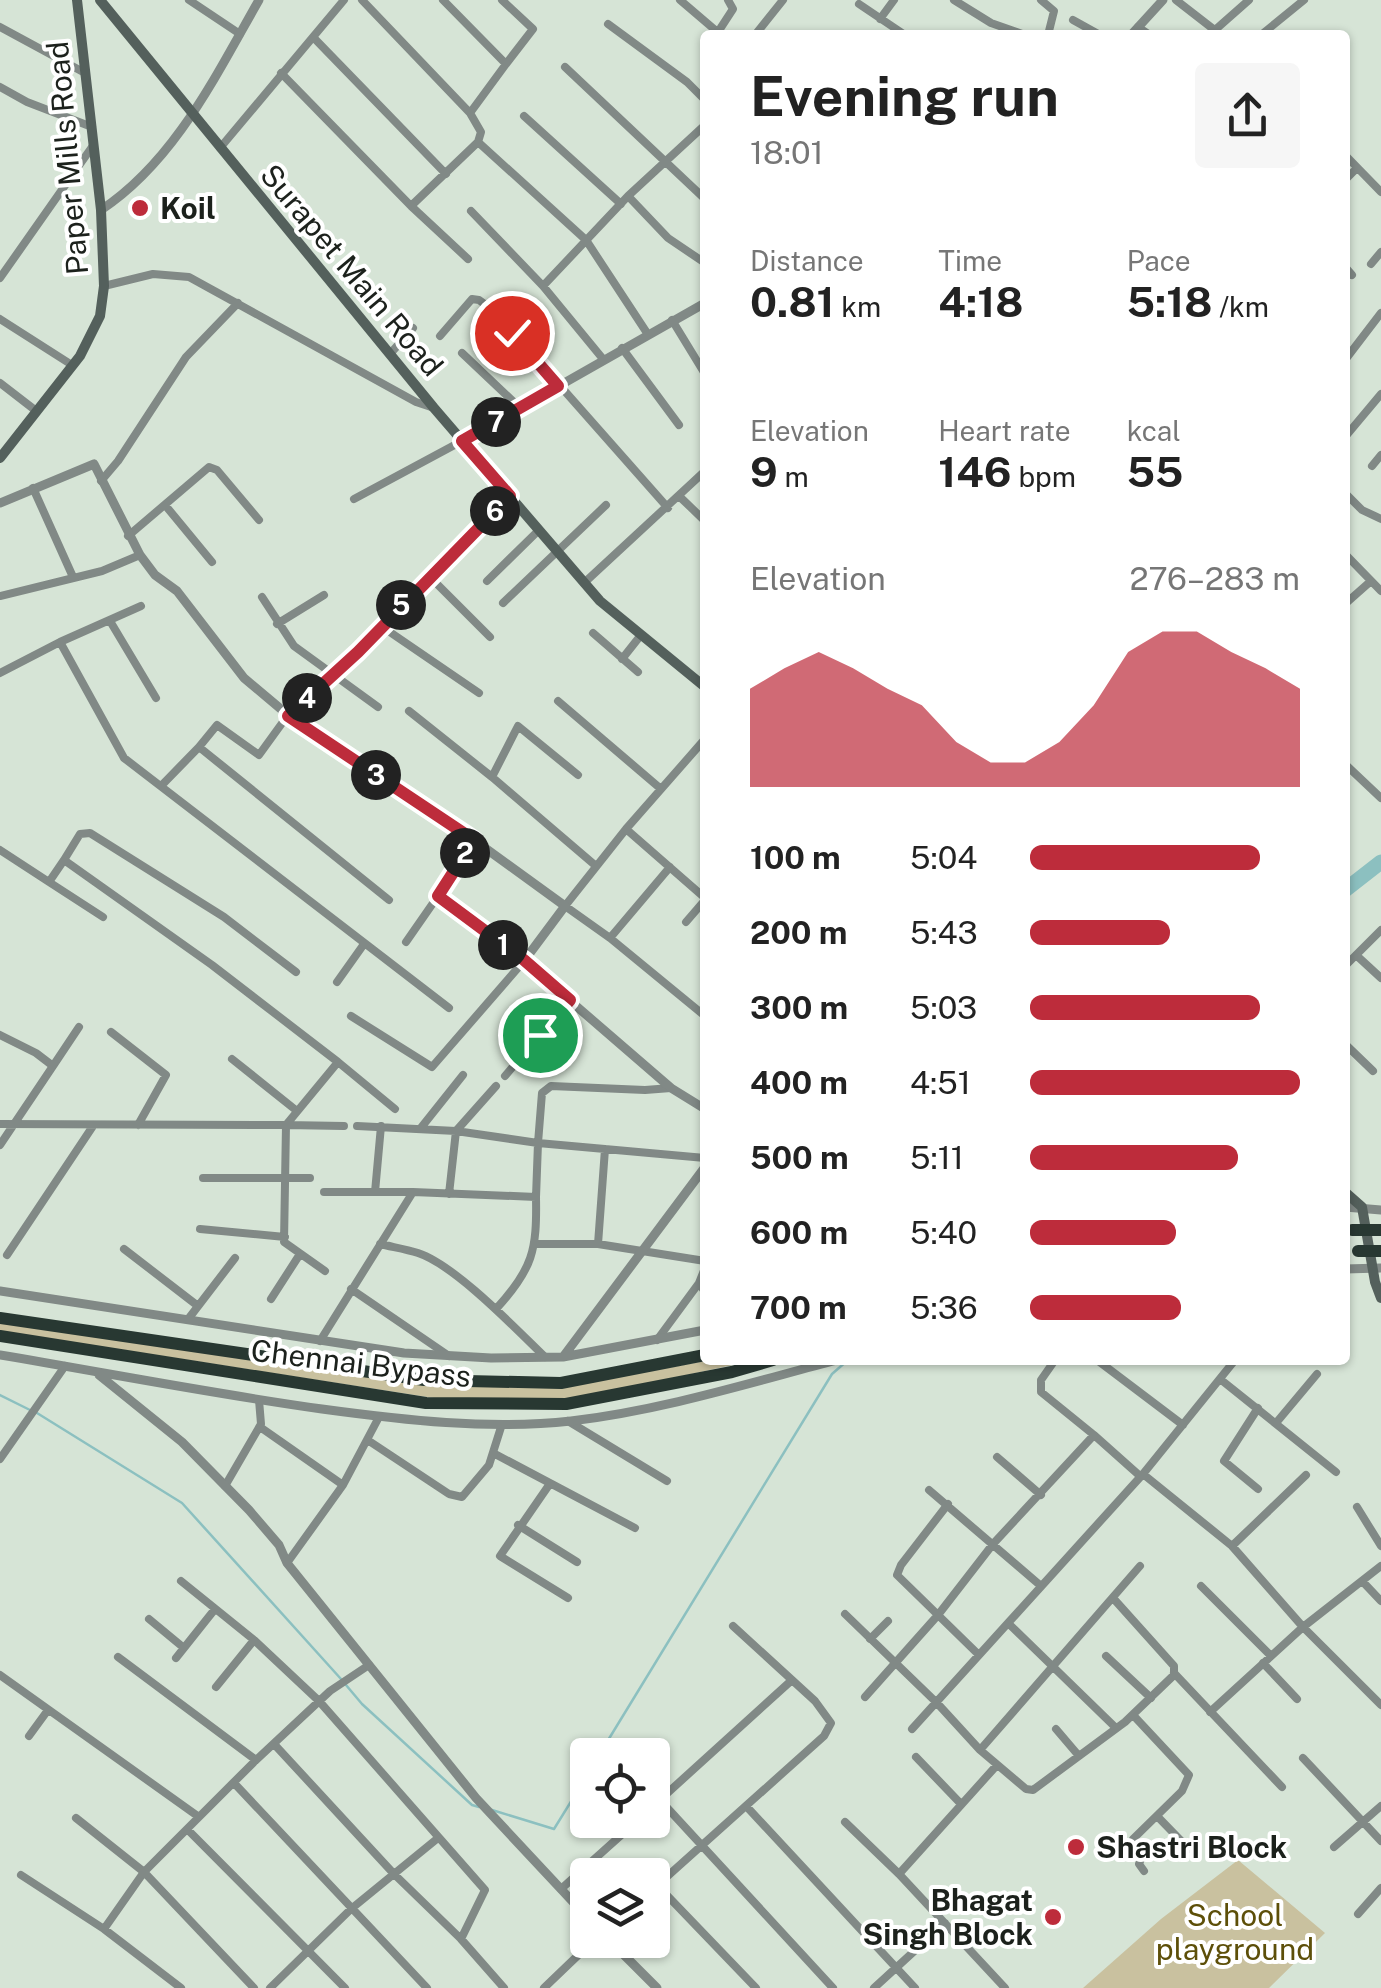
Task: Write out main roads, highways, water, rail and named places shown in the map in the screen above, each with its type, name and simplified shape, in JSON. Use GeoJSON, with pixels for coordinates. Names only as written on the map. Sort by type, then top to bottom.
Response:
{"type":"FeatureCollection","features":[{"type":"Feature","properties":{"kind":"highway"},"geometry":{"type":"LineString","coordinates":[[1350,1230],[1381,1230]]}},
{"type":"Feature","properties":{"kind":"highway"},"geometry":{"type":"LineString","coordinates":[[1351,1251],[1377,1262]]}},
{"type":"Feature","properties":{"kind":"highway","name":"Chennai Bypass"},"geometry":{"type":"LineString","coordinates":[[0,1318],[424,1380],[560,1383],[700,1356]]}},
{"type":"Feature","properties":{"kind":"highway","name":"Chennai Bypass"},"geometry":{"type":"LineString","coordinates":[[0,1336],[426,1403],[566,1404],[756,1365]]}},
{"type":"Feature","properties":{"kind":"main road","name":"Paper Mills Road"},"geometry":{"type":"LineString","coordinates":[[0,458],[72,365],[100,316],[104,286],[101,210],[77,0]]}},
{"type":"Feature","properties":{"kind":"main road","name":"Surapet Main Road"},"geometry":{"type":"LineString","coordinates":[[100,0],[434,408],[584,584],[600,602],[700,684]]}},
{"type":"Feature","properties":{"kind":"main road"},"geometry":{"type":"LineString","coordinates":[[1350,1197],[1363,1209],[1377,1262],[1381,1298]]}},
{"type":"Feature","properties":{"kind":"waterway"},"geometry":{"type":"LineString","coordinates":[[1350,886],[1381,862]]}},
{"type":"Feature","properties":{"kind":"waterway"},"geometry":{"type":"LineString","coordinates":[[609,1738],[832,1374],[842,1365]]}},
{"type":"Feature","properties":{"kind":"waterway"},"geometry":{"type":"LineString","coordinates":[[0,1395],[30,1410]]}},
{"type":"Feature","properties":{"kind":"waterway"},"geometry":{"type":"LineString","coordinates":[[37,1413],[182,1503],[341,1679]]}},
{"type":"Feature","properties":{"kind":"waterway"},"geometry":{"type":"LineString","coordinates":[[346,1685],[472,1805],[479,1807]]}},
{"type":"Feature","properties":{"kind":"waterway"},"geometry":{"type":"LineString","coordinates":[[492,1810],[554,1829],[570,1803]]}},
{"type":"Feature","properties":{"kind":"place","name":"Koil"},"geometry":{"type":"Point","coordinates":[140,208]}},
{"type":"Feature","properties":{"kind":"place","name":"Shastri Block"},"geometry":{"type":"Point","coordinates":[1076,1847]}},
{"type":"Feature","properties":{"kind":"place","name":"Bhagat Singh Block"},"geometry":{"type":"Point","coordinates":[1053,1917]}},
{"type":"Feature","properties":{"kind":"park label","name":"School playground"},"geometry":{"type":"Point","coordinates":[1235,1932]}}]}
